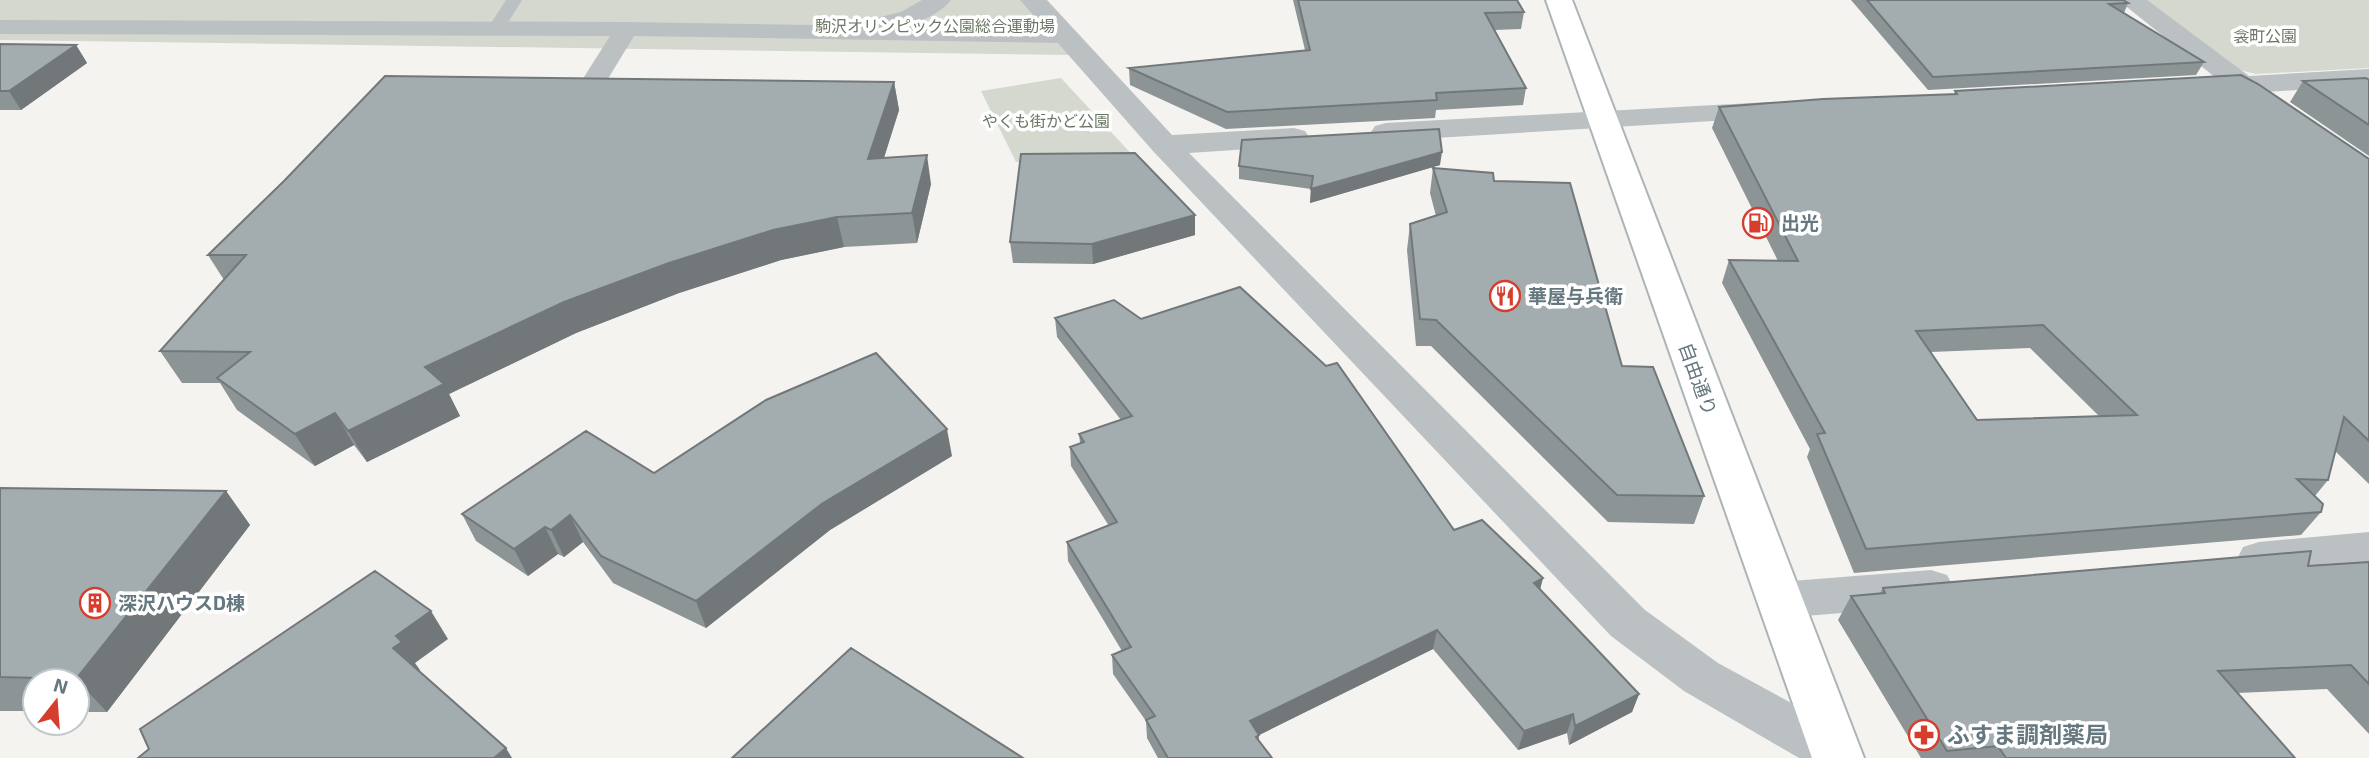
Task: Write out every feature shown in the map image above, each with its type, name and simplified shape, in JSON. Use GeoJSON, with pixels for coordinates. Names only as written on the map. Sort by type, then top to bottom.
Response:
{"type":"FeatureCollection","features":[{"type":"Feature","properties":{"kind":"main road","name":"自由通り"},"geometry":{"type":"LineString","coordinates":[[1559,0],[1779,600],[1840,756]]}},
{"type":"Feature","properties":{"kind":"street"},"geometry":{"type":"LineString","coordinates":[[818,32],[867,27],[908,18],[939,0]]}},
{"type":"Feature","properties":{"kind":"street"},"geometry":{"type":"LineString","coordinates":[[2131,0],[2242,86],[2274,107]]}},
{"type":"Feature","properties":{"kind":"street"},"geometry":{"type":"LineString","coordinates":[[0,27],[818,32],[1051,20],[1164,145],[1628,623],[1701,677],[1840,756]]}},
{"type":"Feature","properties":{"kind":"street"},"geometry":{"type":"LineString","coordinates":[[597,77],[626,29]]}},
{"type":"Feature","properties":{"kind":"street"},"geometry":{"type":"LineString","coordinates":[[2186,89],[2369,77]]}},
{"type":"Feature","properties":{"kind":"street"},"geometry":{"type":"LineString","coordinates":[[1361,134],[1799,109]]}},
{"type":"Feature","properties":{"kind":"street"},"geometry":{"type":"LineString","coordinates":[[1164,145],[1320,136]]}},
{"type":"Feature","properties":{"kind":"street"},"geometry":{"type":"LineString","coordinates":[[2218,563],[2369,550]]}},
{"type":"Feature","properties":{"kind":"street"},"geometry":{"type":"LineString","coordinates":[[1779,600],[1970,585]]}},
{"type":"Feature","properties":{"kind":"lane"},"geometry":{"type":"LineString","coordinates":[[496,28],[514,0]]}},
{"type":"Feature","properties":{"kind":"green space","name":"駒沢オリンピック公園総合運動場"},"geometry":{"type":"Polygon","coordinates":[[[0,0],[1022,0],[1072,55],[0,40],[0,0]]]}},
{"type":"Feature","properties":{"kind":"green space","name":"衾町公園"},"geometry":{"type":"Polygon","coordinates":[[[2141,0],[2369,0],[2369,68],[2256,74],[2227,67],[2141,0]]]}},
{"type":"Feature","properties":{"kind":"green space","name":"やくも街かど公園"},"geometry":{"type":"Polygon","coordinates":[[[1061,78],[1137,160],[1016,162],[981,91],[1061,78]]]}},
{"type":"Feature","properties":{"kind":"building"},"geometry":{"type":"Polygon","coordinates":[[[1298,0],[1517,0],[1524,12],[1485,13],[1526,88],[1436,93],[1437,100],[1227,112],[1129,68],[1310,50],[1298,0]]]}},
{"type":"Feature","properties":{"kind":"building"},"geometry":{"type":"Polygon","coordinates":[[[1867,0],[2123,0],[2128,3],[2109,4],[2204,62],[1933,77],[1867,0]]]}},
{"type":"Feature","properties":{"kind":"building"},"geometry":{"type":"Polygon","coordinates":[[[0,44],[76,45],[9,91],[0,91],[0,44]]]}},
{"type":"Feature","properties":{"kind":"building"},"geometry":{"type":"Polygon","coordinates":[[[2241,75],[2369,159],[2369,441],[2344,417],[2328,480],[2297,479],[2323,504],[2321,512],[1866,549],[1817,434],[1825,433],[1729,260],[1798,261],[1719,107],[1823,99],[1957,94],[1955,91],[2241,75]],[[2043,325],[1916,331],[1977,420],[2137,415],[2043,325]]]}},
{"type":"Feature","properties":{"kind":"building"},"geometry":{"type":"Polygon","coordinates":[[[385,76],[894,82],[868,159],[927,155],[912,213],[837,217],[773,230],[669,263],[564,302],[425,367],[444,384],[348,431],[335,413],[295,434],[217,378],[250,352],[160,351],[246,255],[208,255],[385,76]]]}},
{"type":"Feature","properties":{"kind":"building"},"geometry":{"type":"Polygon","coordinates":[[[2369,80],[2369,125],[2303,81],[2369,80]]]}},
{"type":"Feature","properties":{"kind":"building"},"geometry":{"type":"Polygon","coordinates":[[[1439,129],[1442,152],[1311,189],[1313,176],[1239,166],[1242,140],[1439,129]]]}},
{"type":"Feature","properties":{"kind":"building"},"geometry":{"type":"Polygon","coordinates":[[[1135,153],[1195,215],[1092,244],[1010,242],[1021,154],[1135,153]]]}},
{"type":"Feature","properties":{"kind":"building"},"geometry":{"type":"Polygon","coordinates":[[[1433,168],[1493,173],[1494,181],[1570,183],[1622,366],[1653,367],[1704,496],[1617,495],[1436,320],[1420,319],[1410,224],[1447,212],[1433,168]]]}},
{"type":"Feature","properties":{"kind":"building"},"geometry":{"type":"Polygon","coordinates":[[[1240,287],[1326,366],[1337,363],[1454,530],[1482,520],[1543,578],[1534,583],[1639,694],[1575,726],[1573,714],[1524,731],[1437,630],[1250,721],[1259,735],[1256,737],[1272,758],[1168,758],[1146,720],[1155,716],[1112,655],[1131,647],[1067,542],[1117,522],[1070,447],[1084,442],[1079,434],[1132,416],[1055,318],[1114,300],[1141,319],[1240,287]]]}},
{"type":"Feature","properties":{"kind":"building"},"geometry":{"type":"Polygon","coordinates":[[[876,353],[947,429],[823,503],[696,601],[601,556],[570,515],[551,530],[545,527],[514,549],[462,514],[586,431],[654,473],[766,400],[876,353]]]}},
{"type":"Feature","properties":{"kind":"building","name":"深沢ハウスD棟"},"geometry":{"type":"Polygon","coordinates":[[[0,488],[226,491],[86,667],[21,667],[21,678],[0,677],[0,488]]]}},
{"type":"Feature","properties":{"kind":"building"},"geometry":{"type":"Polygon","coordinates":[[[2311,551],[2308,566],[2369,562],[2369,684],[2351,665],[2218,671],[2295,758],[2006,758],[1998,746],[1947,751],[1851,596],[1885,593],[1883,588],[2311,551]]]}},
{"type":"Feature","properties":{"kind":"building"},"geometry":{"type":"Polygon","coordinates":[[[375,571],[431,611],[396,636],[402,642],[393,648],[506,748],[494,758],[138,758],[149,749],[140,729],[375,571]]]}},
{"type":"Feature","properties":{"kind":"building"},"geometry":{"type":"Polygon","coordinates":[[[851,648],[1023,758],[732,758],[851,648]]]}},
{"type":"Feature","properties":{"kind":"place","name":"出光"},"geometry":{"type":"Point","coordinates":[1758,223]}},
{"type":"Feature","properties":{"kind":"place","name":"華屋与兵衛"},"geometry":{"type":"Point","coordinates":[1505,296]}},
{"type":"Feature","properties":{"kind":"place","name":"深沢ハウスD棟"},"geometry":{"type":"Point","coordinates":[95,603]}},
{"type":"Feature","properties":{"kind":"place","name":"ふすま調剤薬局"},"geometry":{"type":"Point","coordinates":[1924,735]}}]}
